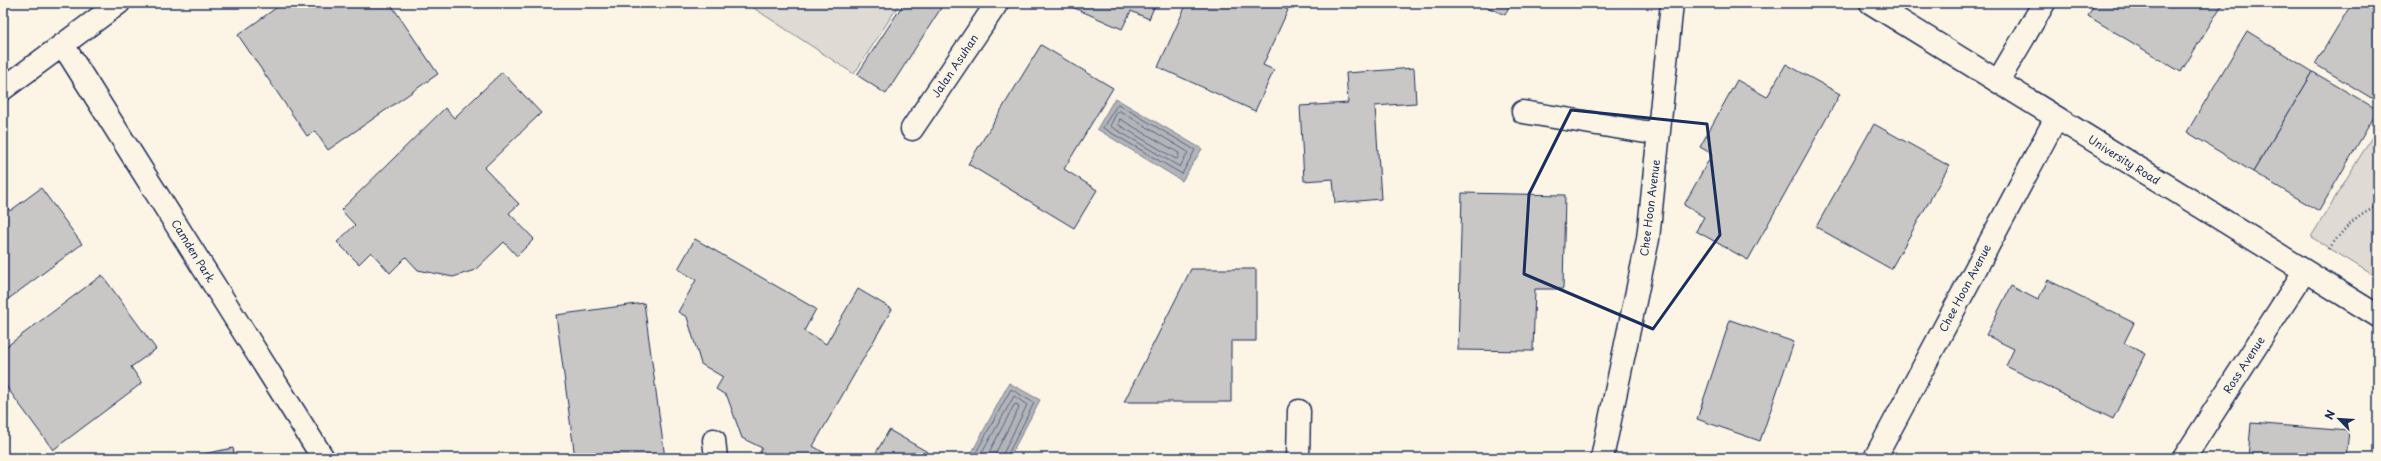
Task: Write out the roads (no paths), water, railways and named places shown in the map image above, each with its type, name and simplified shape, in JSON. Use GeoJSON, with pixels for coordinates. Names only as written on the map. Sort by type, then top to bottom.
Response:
{"type":"FeatureCollection","features":[{"type":"Feature","properties":{"kind":"street"},"geometry":{"type":"LineString","coordinates":[[3,89],[119,3]]}},
{"type":"Feature","properties":{"kind":"street","name":"Jalan Asuhan"},"geometry":{"type":"LineString","coordinates":[[912,129],[997,3]]}},
{"type":"Feature","properties":{"kind":"street","name":"Chee Hoon Avenue"},"geometry":{"type":"LineString","coordinates":[[1602,458],[1648,239],[1672,3]]}},
{"type":"Feature","properties":{"kind":"street","name":"University Road"},"geometry":{"type":"LineString","coordinates":[[1871,3],[2304,272],[2378,316]]}},
{"type":"Feature","properties":{"kind":"street"},"geometry":{"type":"LineString","coordinates":[[1998,81],[2044,3]]}},
{"type":"Feature","properties":{"kind":"street","name":"Camden Park"},"geometry":{"type":"LineString","coordinates":[[63,45],[324,458]]}},
{"type":"Feature","properties":{"kind":"street"},"geometry":{"type":"LineString","coordinates":[[1523,112],[1658,134]]}},
{"type":"Feature","properties":{"kind":"street","name":"Chee Hoon Avenue"},"geometry":{"type":"LineString","coordinates":[[1875,458],[2056,118]]}},
{"type":"Feature","properties":{"kind":"street","name":"Ross Avenue"},"geometry":{"type":"LineString","coordinates":[[2184,458],[2304,272]]}},
{"type":"Feature","properties":{"kind":"street"},"geometry":{"type":"LineString","coordinates":[[1298,458],[1299,411]]}},
{"type":"Feature","properties":{"kind":"water"},"geometry":{"type":"Polygon","coordinates":[[[1115,98],[1202,149],[1182,181],[1097,129],[1115,98]]]}},
{"type":"Feature","properties":{"kind":"water"},"geometry":{"type":"Polygon","coordinates":[[[1009,383],[1040,400],[1009,458],[969,458],[1009,383]]]}}]}
